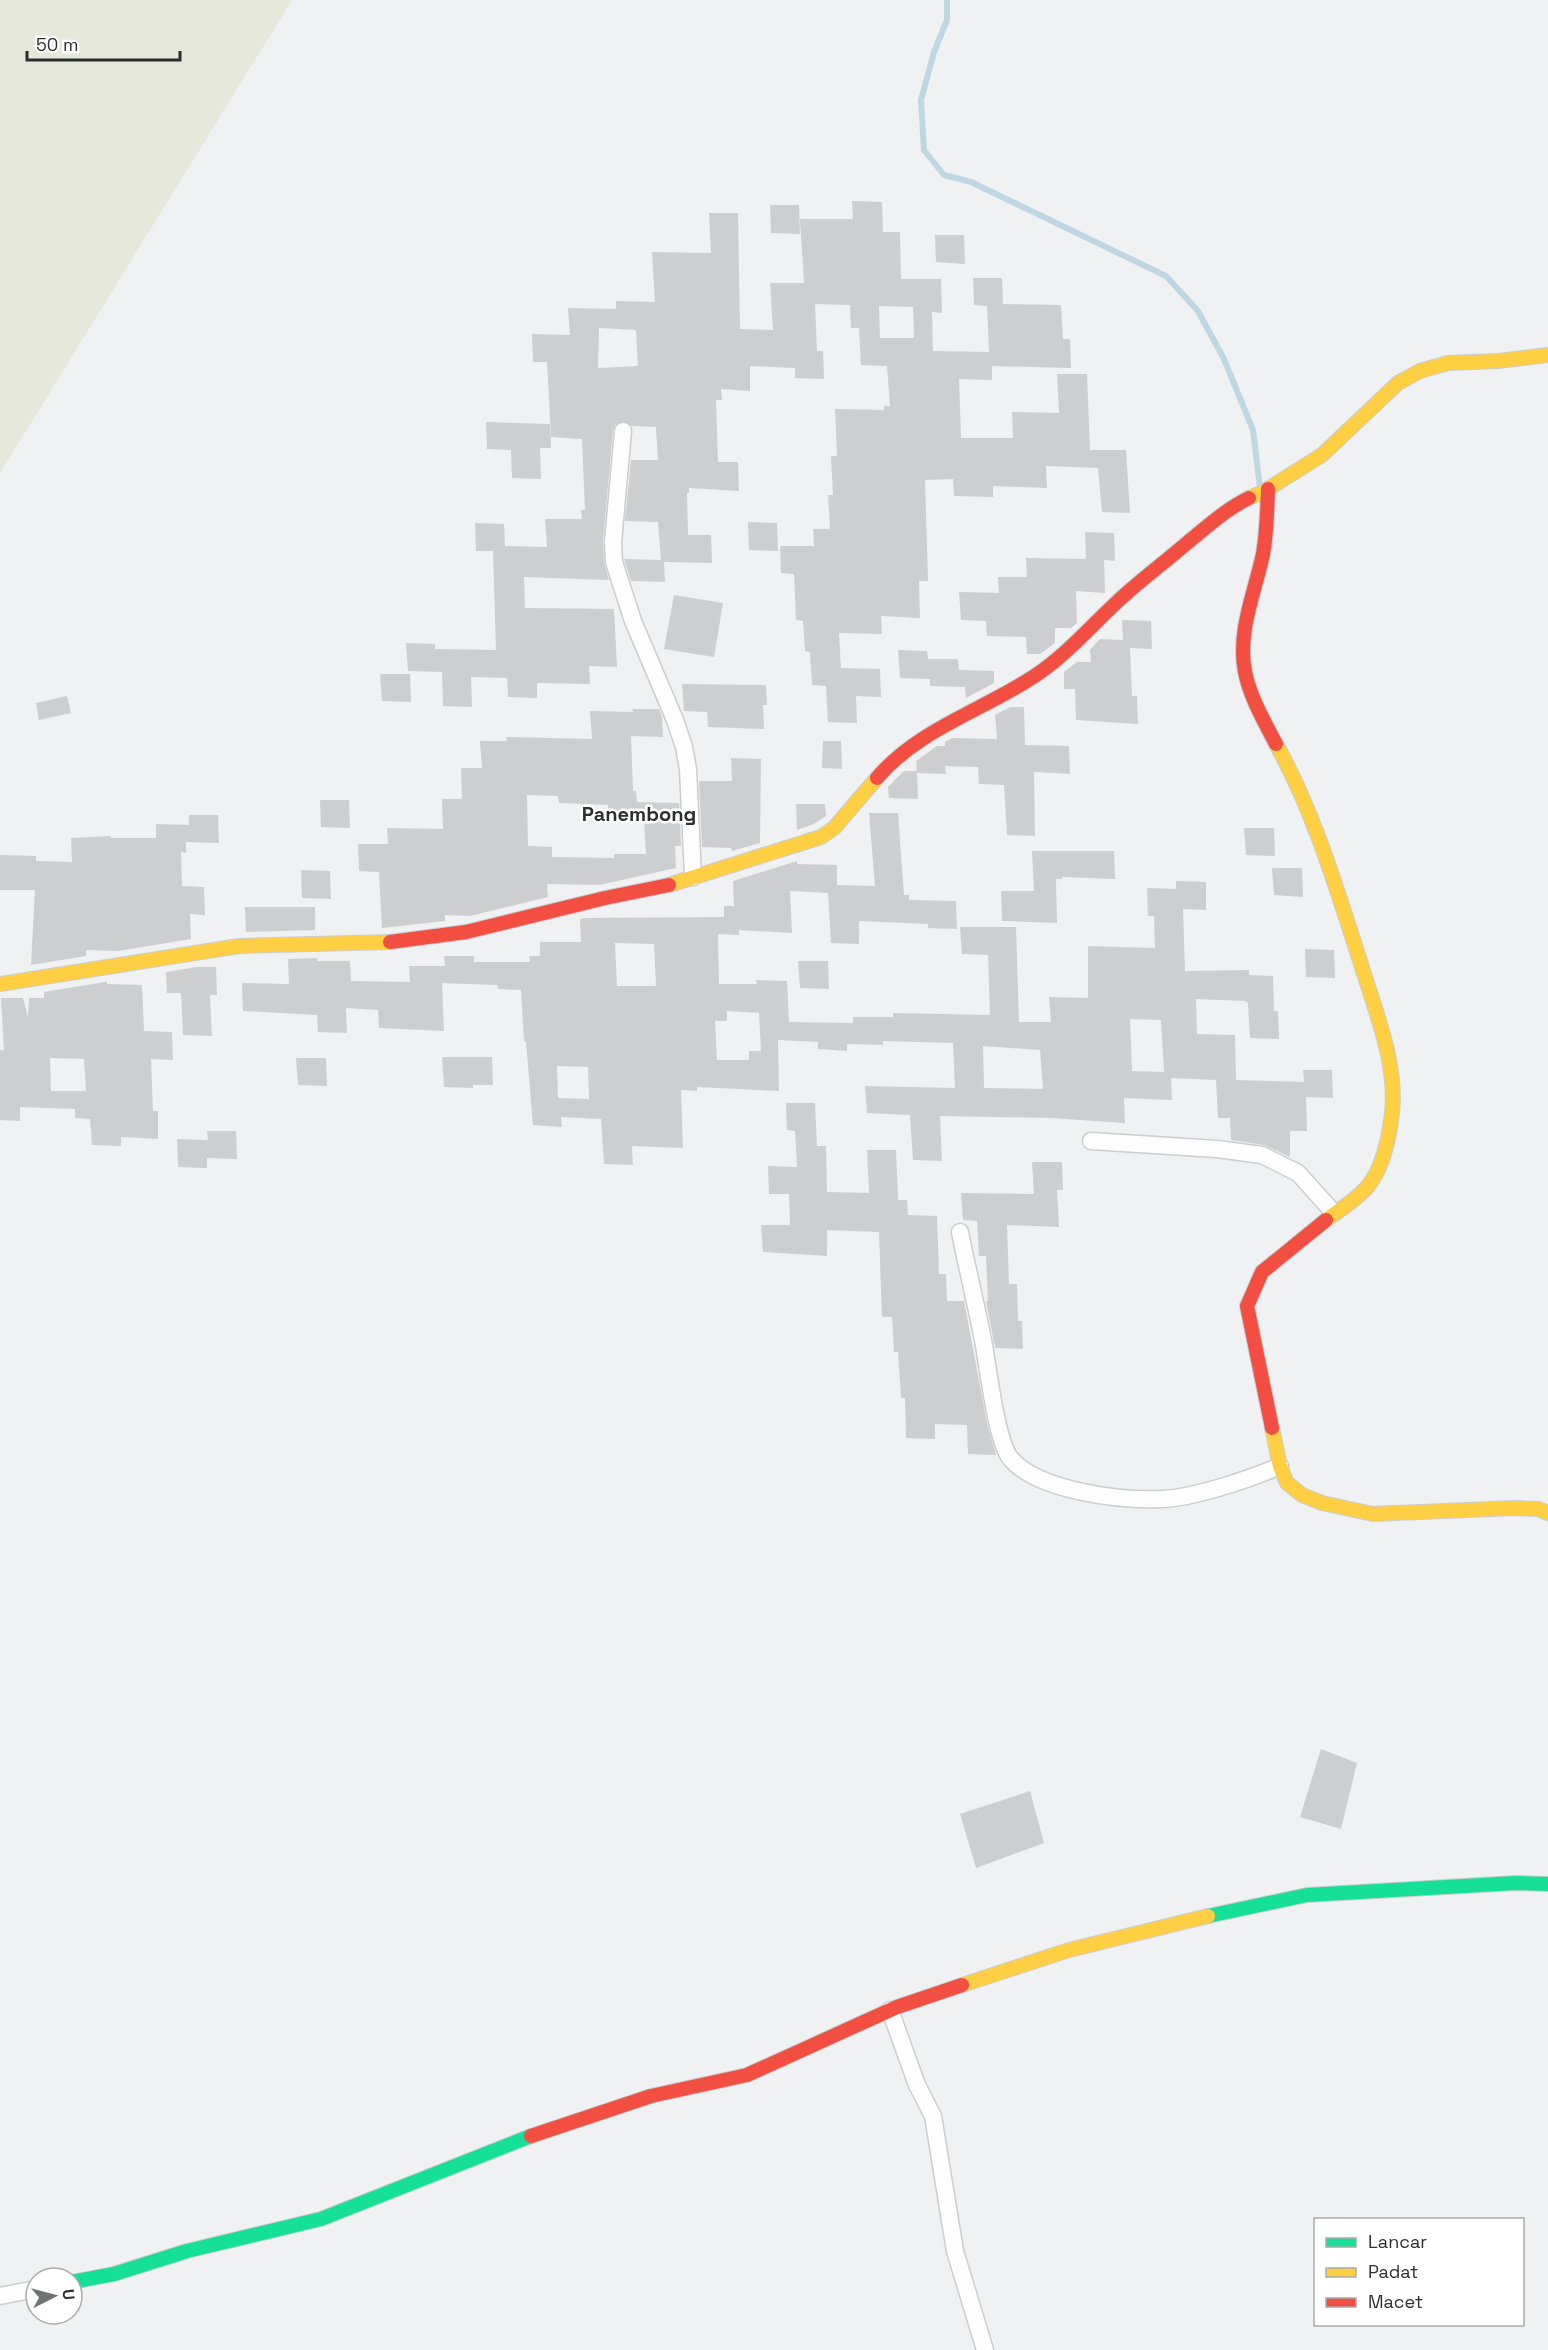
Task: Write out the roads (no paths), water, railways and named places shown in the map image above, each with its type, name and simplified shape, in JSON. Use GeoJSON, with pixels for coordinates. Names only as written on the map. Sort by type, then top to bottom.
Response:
{"type":"FeatureCollection","features":[{"type":"Feature","properties":{"kind":"street"},"geometry":{"type":"LineString","coordinates":[[0,984],[239,946],[427,938],[514,922],[693,877],[821,837],[834,828],[885,768],[898,757],[920,740],[1026,682],[1072,648],[1118,601],[1236,504],[1265,491],[1322,454],[1398,383],[1420,371],[1448,363],[1498,362],[1548,356]]}},
{"type":"Feature","properties":{"kind":"street"},"geometry":{"type":"LineString","coordinates":[[623,431],[613,542],[614,561],[633,621],[684,747],[688,769],[693,877]]}},
{"type":"Feature","properties":{"kind":"street"},"geometry":{"type":"LineString","coordinates":[[1265,491],[1263,554],[1244,633],[1243,659],[1246,675],[1252,693],[1298,784],[1313,822],[1386,1046],[1393,1100],[1391,1125],[1375,1173],[1368,1185],[1332,1212],[1262,1272],[1247,1306],[1277,1468],[1294,1490],[1352,1512],[1372,1514],[1515,1508],[1538,1509],[1548,1513]]}},
{"type":"Feature","properties":{"kind":"street"},"geometry":{"type":"LineString","coordinates":[[1091,1141],[1217,1149],[1262,1155],[1298,1173],[1332,1212]]}},
{"type":"Feature","properties":{"kind":"street"},"geometry":{"type":"LineString","coordinates":[[960,1232],[996,1413],[1004,1448],[1011,1460],[1039,1479],[1074,1490],[1163,1500],[1217,1488],[1277,1468]]}},
{"type":"Feature","properties":{"kind":"street"},"geometry":{"type":"LineString","coordinates":[[84,2280],[114,2274],[187,2251],[321,2219],[554,2127],[651,2096],[747,2075],[890,2010],[1069,1950],[1212,1915],[1307,1896],[1353,1891],[1516,1883],[1548,1884]]}},
{"type":"Feature","properties":{"kind":"street"},"geometry":{"type":"LineString","coordinates":[[890,2010],[917,2085],[933,2116],[955,2251],[985,2350]]}},
{"type":"Feature","properties":{"kind":"street"},"geometry":{"type":"LineString","coordinates":[[0,2296],[24,2291]]}},
{"type":"Feature","properties":{"kind":"waterway"},"geometry":{"type":"LineString","coordinates":[[947,0],[947,20],[934,52],[921,100],[924,150],[944,175],[971,182],[1166,276],[1198,311],[1224,359],[1253,430],[1260,488]]}},
{"type":"Feature","properties":{"kind":"district","name":"Panembong"},"geometry":{"type":"Point","coordinates":[639,814]}}]}
